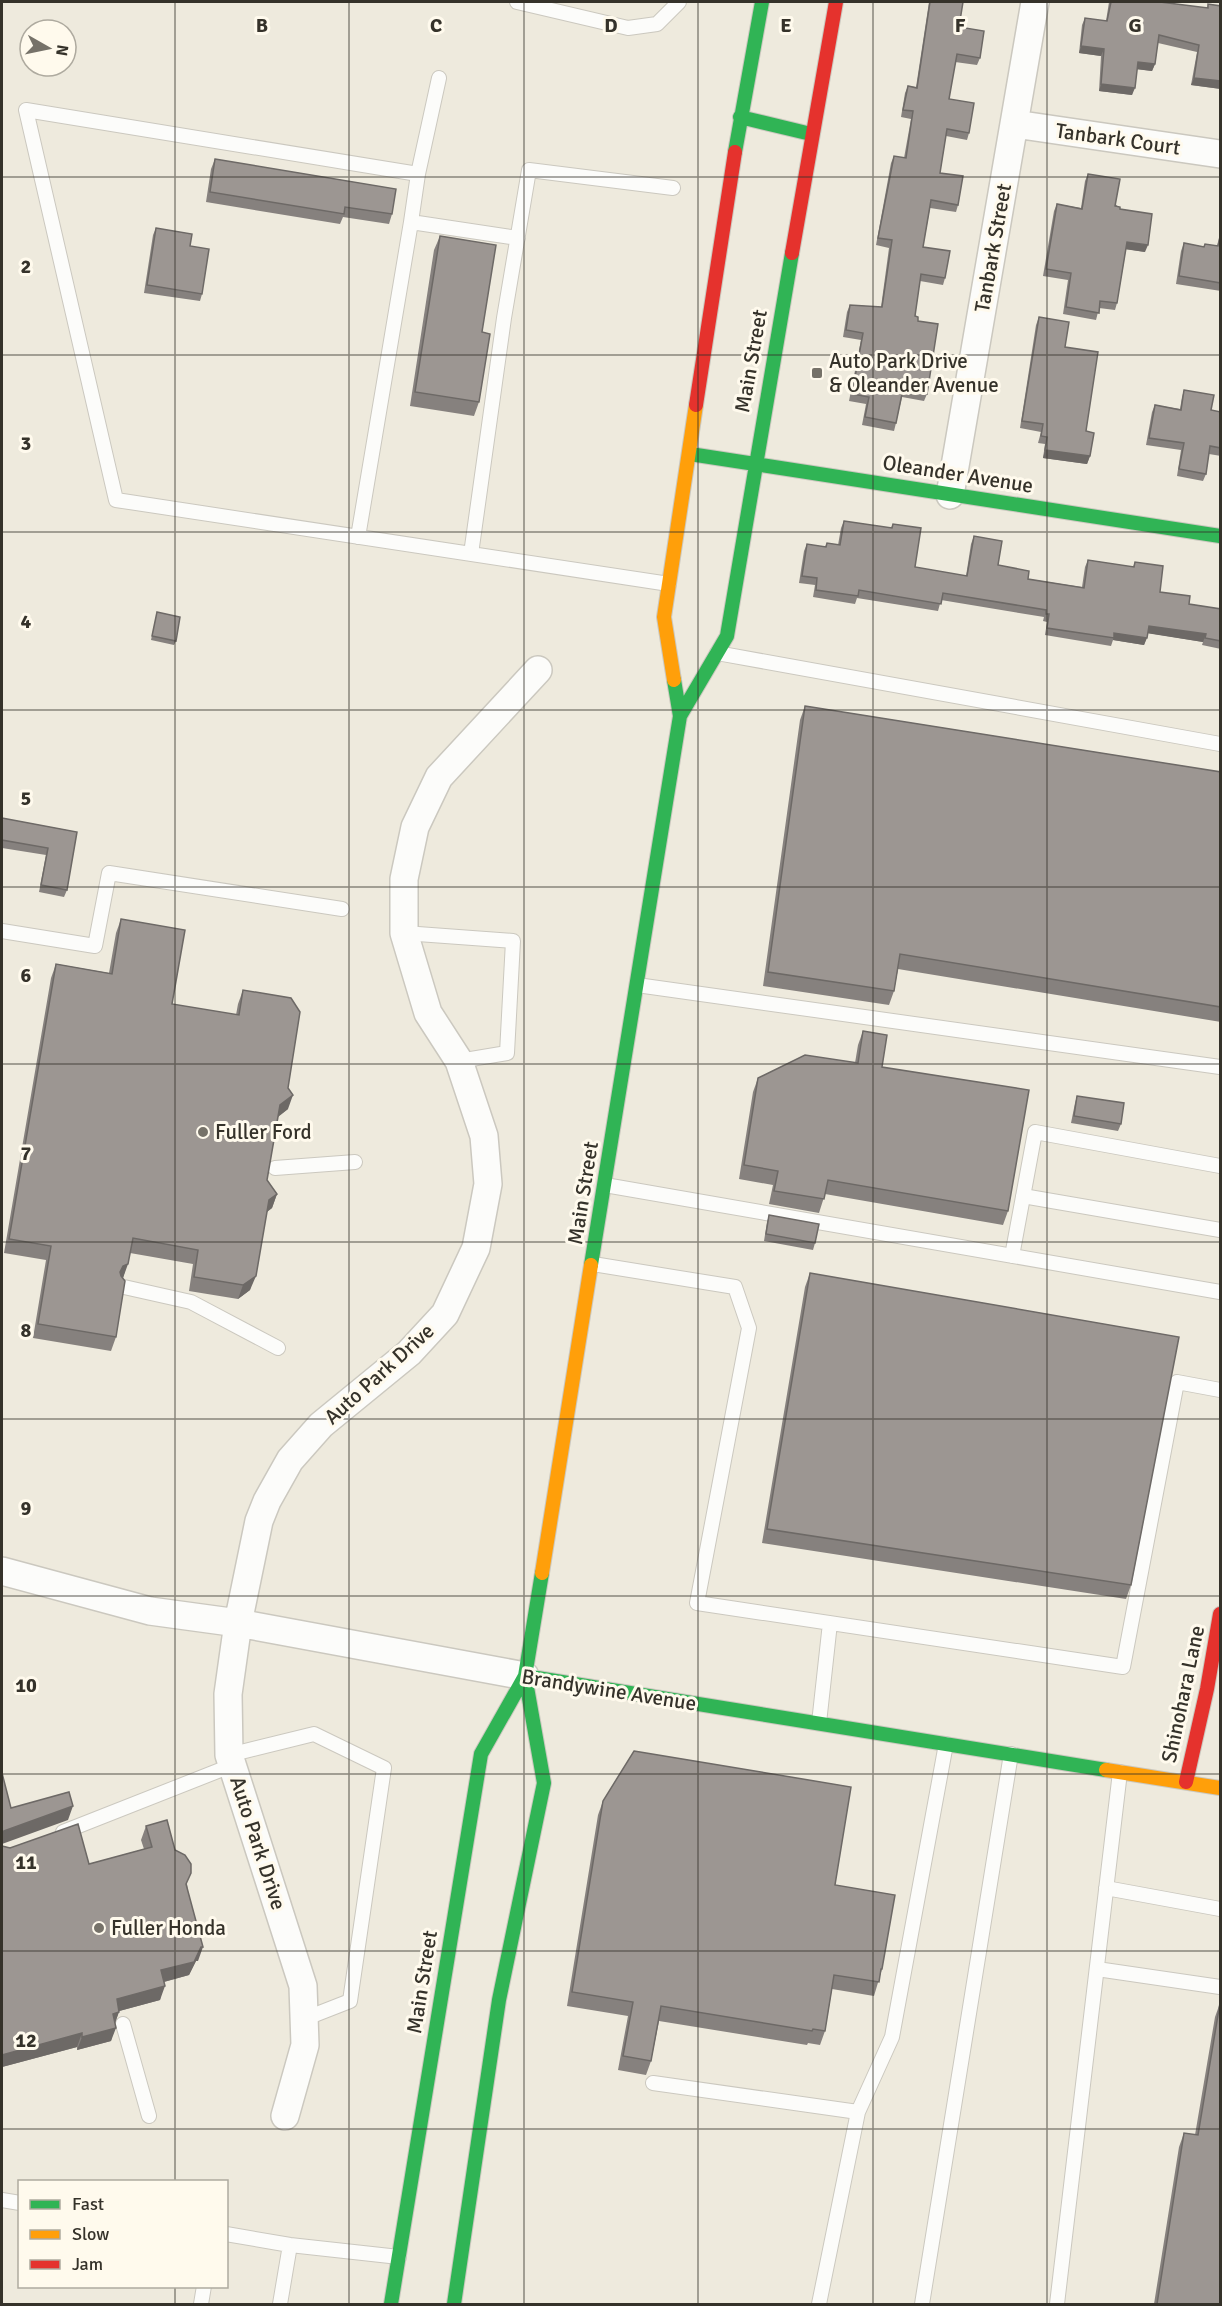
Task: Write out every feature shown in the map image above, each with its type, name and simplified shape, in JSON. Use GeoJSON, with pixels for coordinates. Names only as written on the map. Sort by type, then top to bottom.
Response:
{"type":"FeatureCollection","features":[{"type":"Feature","properties":{"kind":"main road","name":"Main Street"},"geometry":{"type":"LineString","coordinates":[[454,2304],[499,2000],[544,1783],[525,1677],[680,716],[664,617],[740,117],[762,2]]}},
{"type":"Feature","properties":{"kind":"main road","name":"Main Street"},"geometry":{"type":"LineString","coordinates":[[680,716],[727,636],[811,134],[836,2]]}},
{"type":"Feature","properties":{"kind":"main road"},"geometry":{"type":"LineString","coordinates":[[740,117],[811,134]]}},
{"type":"Feature","properties":{"kind":"main road","name":"Oleander Avenue"},"geometry":{"type":"LineString","coordinates":[[690,454],[1221,536]]}},
{"type":"Feature","properties":{"kind":"main road","name":"Shinohara Lane"},"geometry":{"type":"LineString","coordinates":[[1186,1782],[1221,1614]]}},
{"type":"Feature","properties":{"kind":"main road","name":"Main Street"},"geometry":{"type":"LineString","coordinates":[[391,2304],[481,1754],[525,1677]]}},
{"type":"Feature","properties":{"kind":"main road","name":"Brandywine Avenue"},"geometry":{"type":"LineString","coordinates":[[525,1677],[1221,1788]]}},
{"type":"Feature","properties":{"kind":"street","name":"Tanbark Street"},"geometry":{"type":"LineString","coordinates":[[950,495],[1035,2]]}},
{"type":"Feature","properties":{"kind":"street","name":"Tanbark Court"},"geometry":{"type":"LineString","coordinates":[[1015,124],[1221,154]]}},
{"type":"Feature","properties":{"kind":"street","name":"Auto Park Drive"},"geometry":{"type":"LineString","coordinates":[[285,2116],[305,2045],[303,1986],[231,1760],[228,1694],[238,1623],[259,1521],[290,1460],[321,1425],[409,1353],[446,1314],[476,1248],[488,1184],[484,1136],[459,1061],[428,1013],[404,933],[404,879],[414,834],[439,777],[538,670]]}},
{"type":"Feature","properties":{"kind":"street","name":"Brandywine Avenue"},"geometry":{"type":"LineString","coordinates":[[2,1571],[150,1611],[238,1623],[525,1677]]}},
{"type":"Feature","properties":{"kind":"lane"},"geometry":{"type":"LineString","coordinates":[[517,2],[628,28],[657,24],[679,2]]}},
{"type":"Feature","properties":{"kind":"lane"},"geometry":{"type":"LineString","coordinates":[[358,537],[418,174],[439,78]]}},
{"type":"Feature","properties":{"kind":"lane"},"geometry":{"type":"LineString","coordinates":[[418,174],[26,110],[116,500],[669,584]]}},
{"type":"Feature","properties":{"kind":"lane"},"geometry":{"type":"LineString","coordinates":[[471,554],[504,318],[529,170],[673,188]]}},
{"type":"Feature","properties":{"kind":"lane"},"geometry":{"type":"LineString","coordinates":[[411,222],[518,238]]}},
{"type":"Feature","properties":{"kind":"lane"},"geometry":{"type":"LineString","coordinates":[[717,653],[1221,744]]}},
{"type":"Feature","properties":{"kind":"lane"},"geometry":{"type":"LineString","coordinates":[[2,931],[95,946],[109,873],[342,909]]}},
{"type":"Feature","properties":{"kind":"lane"},"geometry":{"type":"LineString","coordinates":[[404,933],[513,941],[507,1053],[459,1061]]}},
{"type":"Feature","properties":{"kind":"lane"},"geometry":{"type":"LineString","coordinates":[[637,985],[1221,1067]]}},
{"type":"Feature","properties":{"kind":"lane"},"geometry":{"type":"LineString","coordinates":[[1012,1256],[1035,1132],[1221,1166]]}},
{"type":"Feature","properties":{"kind":"lane"},"geometry":{"type":"LineString","coordinates":[[275,1168],[354,1162]]}},
{"type":"Feature","properties":{"kind":"lane"},"geometry":{"type":"LineString","coordinates":[[605,1185],[1221,1292]]}},
{"type":"Feature","properties":{"kind":"lane"},"geometry":{"type":"LineString","coordinates":[[1023,1197],[1221,1230]]}},
{"type":"Feature","properties":{"kind":"lane"},"geometry":{"type":"LineString","coordinates":[[593,1264],[735,1287],[749,1328],[697,1603],[1123,1667],[1176,1382],[1221,1390]]}},
{"type":"Feature","properties":{"kind":"lane"},"geometry":{"type":"LineString","coordinates":[[124,1287],[191,1302],[278,1348]]}},
{"type":"Feature","properties":{"kind":"lane"},"geometry":{"type":"LineString","coordinates":[[819,1723],[830,1623]]}},
{"type":"Feature","properties":{"kind":"lane"},"geometry":{"type":"LineString","coordinates":[[51,1836],[231,1760],[314,1734],[384,1768],[350,2001],[304,2019]]}},
{"type":"Feature","properties":{"kind":"lane"},"geometry":{"type":"LineString","coordinates":[[819,2304],[858,2112],[892,2037],[946,1744]]}},
{"type":"Feature","properties":{"kind":"lane"},"geometry":{"type":"LineString","coordinates":[[922,2304],[1011,1754]]}},
{"type":"Feature","properties":{"kind":"lane"},"geometry":{"type":"LineString","coordinates":[[1057,2304],[1120,1772]]}},
{"type":"Feature","properties":{"kind":"lane"},"geometry":{"type":"LineString","coordinates":[[1106,1888],[1221,1909]]}},
{"type":"Feature","properties":{"kind":"lane"},"geometry":{"type":"LineString","coordinates":[[1097,1969],[1221,1987]]}},
{"type":"Feature","properties":{"kind":"lane"},"geometry":{"type":"LineString","coordinates":[[123,2024],[149,2116]]}},
{"type":"Feature","properties":{"kind":"lane"},"geometry":{"type":"LineString","coordinates":[[653,2083],[858,2112]]}},
{"type":"Feature","properties":{"kind":"lane"},"geometry":{"type":"LineString","coordinates":[[2,2200],[18,2203]]}},
{"type":"Feature","properties":{"kind":"lane"},"geometry":{"type":"LineString","coordinates":[[228,2234],[399,2257]]}},
{"type":"Feature","properties":{"kind":"lane"},"geometry":{"type":"LineString","coordinates":[[280,2304],[290,2244]]}},
{"type":"Feature","properties":{"kind":"lane"},"geometry":{"type":"LineString","coordinates":[[201,2304],[204,2288]]}},
{"type":"Feature","properties":{"kind":"building"},"geometry":{"type":"Polygon","coordinates":[[[930,2],[963,2],[959,27],[984,31],[980,58],[957,54],[949,99],[974,103],[969,133],[947,129],[940,173],[963,176],[958,205],[931,200],[923,247],[950,251],[945,278],[921,274],[915,316],[918,317],[918,321],[938,324],[927,394],[903,389],[896,423],[865,417],[869,397],[852,394],[863,333],[846,330],[850,305],[882,307],[892,240],[878,238],[894,156],[906,158],[913,111],[903,110],[908,86],[917,88],[930,2]]]}},
{"type":"Feature","properties":{"kind":"building"},"geometry":{"type":"Polygon","coordinates":[[[1111,2],[1160,2],[1208,8],[1208,4],[1221,6],[1221,81],[1194,78],[1199,45],[1159,35],[1155,64],[1138,62],[1135,88],[1101,84],[1104,49],[1081,46],[1085,18],[1107,21],[1111,2]]]}},
{"type":"Feature","properties":{"kind":"building"},"geometry":{"type":"Polygon","coordinates":[[[215,159],[396,189],[392,214],[345,207],[344,214],[210,192],[215,159]]]}},
{"type":"Feature","properties":{"kind":"building"},"geometry":{"type":"Polygon","coordinates":[[[1088,174],[1120,179],[1115,206],[1120,209],[1152,214],[1148,245],[1127,242],[1117,303],[1100,301],[1099,313],[1066,307],[1071,273],[1046,269],[1057,204],[1082,209],[1088,174]]]}},
{"type":"Feature","properties":{"kind":"building"},"geometry":{"type":"Polygon","coordinates":[[[156,228],[192,234],[190,246],[209,249],[202,294],[147,285],[156,228]]]}},
{"type":"Feature","properties":{"kind":"building"},"geometry":{"type":"Polygon","coordinates":[[[1221,234],[1221,283],[1179,276],[1184,243],[1204,247],[1205,244],[1218,246],[1221,234]]]}},
{"type":"Feature","properties":{"kind":"building"},"geometry":{"type":"Polygon","coordinates":[[[440,236],[496,245],[482,332],[490,334],[479,402],[415,392],[440,236]]]}},
{"type":"Feature","properties":{"kind":"building"},"geometry":{"type":"Polygon","coordinates":[[[1039,317],[1069,322],[1065,347],[1098,352],[1086,431],[1094,433],[1090,456],[1045,450],[1047,437],[1041,436],[1043,424],[1022,421],[1039,317]]]}},
{"type":"Feature","properties":{"kind":"building"},"geometry":{"type":"Polygon","coordinates":[[[1184,390],[1214,395],[1211,410],[1221,412],[1221,448],[1210,446],[1206,474],[1179,469],[1184,443],[1149,438],[1155,405],[1181,410],[1184,390]]]}},
{"type":"Feature","properties":{"kind":"building"},"geometry":{"type":"Polygon","coordinates":[[[844,521],[892,528],[893,524],[921,528],[915,567],[967,576],[974,536],[1002,541],[998,565],[1029,571],[1028,579],[1084,588],[1088,560],[1134,567],[1135,562],[1163,566],[1160,592],[1190,596],[1189,604],[1221,609],[1221,641],[1205,638],[1206,634],[1149,626],[1147,638],[1114,633],[1114,638],[1047,628],[1049,614],[1046,614],[1046,610],[943,593],[941,604],[859,590],[858,596],[816,590],[817,578],[802,576],[807,544],[826,547],[827,543],[840,545],[844,521]]]}},
{"type":"Feature","properties":{"kind":"building"},"geometry":{"type":"Polygon","coordinates":[[[157,612],[180,617],[176,641],[152,636],[157,612]]]}},
{"type":"Feature","properties":{"kind":"building"},"geometry":{"type":"Polygon","coordinates":[[[805,706],[1221,772],[1221,1007],[900,954],[894,991],[768,972],[805,706]]]}},
{"type":"Feature","properties":{"kind":"building"},"geometry":{"type":"Polygon","coordinates":[[[2,818],[77,832],[67,890],[41,885],[48,848],[2,840],[2,818]]]}},
{"type":"Feature","properties":{"kind":"building"},"geometry":{"type":"Polygon","coordinates":[[[121,919],[185,930],[172,1004],[239,1015],[243,990],[291,998],[300,1012],[288,1088],[293,1095],[280,1105],[267,1180],[277,1194],[269,1200],[256,1276],[243,1285],[194,1277],[198,1250],[133,1238],[128,1264],[123,1266],[120,1272],[125,1281],[116,1337],[38,1324],[51,1246],[9,1239],[56,964],[112,974],[121,919]]]}},
{"type":"Feature","properties":{"kind":"building"},"geometry":{"type":"Polygon","coordinates":[[[863,1031],[887,1035],[882,1067],[1029,1090],[1008,1211],[828,1180],[824,1199],[774,1191],[778,1171],[744,1165],[758,1078],[805,1055],[858,1063],[863,1031]]]}},
{"type":"Feature","properties":{"kind":"building"},"geometry":{"type":"Polygon","coordinates":[[[1077,1096],[1124,1103],[1121,1124],[1074,1116],[1077,1096]]]}},
{"type":"Feature","properties":{"kind":"building"},"geometry":{"type":"Polygon","coordinates":[[[769,1215],[819,1224],[815,1243],[766,1234],[769,1215]]]}},
{"type":"Feature","properties":{"kind":"building"},"geometry":{"type":"Polygon","coordinates":[[[810,1273],[1179,1337],[1131,1585],[767,1529],[810,1273]]]}},
{"type":"Feature","properties":{"kind":"building"},"geometry":{"type":"Polygon","coordinates":[[[634,1751],[851,1787],[835,1885],[895,1895],[879,1982],[834,1975],[825,2031],[813,2029],[812,2031],[661,2006],[651,2061],[623,2056],[633,2002],[572,1992],[603,1801],[634,1751]]]}},
{"type":"Feature","properties":{"kind":"building"},"geometry":{"type":"Polygon","coordinates":[[[2,1773],[11,1808],[69,1792],[73,1806],[2,1833],[2,1773]]]}},
{"type":"Feature","properties":{"kind":"building"},"geometry":{"type":"Polygon","coordinates":[[[167,1820],[175,1850],[185,1855],[191,1864],[191,1873],[186,1884],[203,1947],[194,1962],[161,1970],[165,1986],[117,1999],[119,2012],[113,2014],[116,2028],[82,2037],[82,2033],[2,2055],[2,1846],[10,1848],[78,1824],[89,1864],[152,1847],[146,1826],[167,1820]]]}},
{"type":"Feature","properties":{"kind":"building"},"geometry":{"type":"Polygon","coordinates":[[[1220,2003],[1221,2304],[1157,2304],[1184,2133],[1198,2135],[1220,2003]]]}},
{"type":"Feature","properties":{"kind":"traffic: fast"},"geometry":{"type":"LineString","coordinates":[[735,152],[762,2]]}},
{"type":"Feature","properties":{"kind":"traffic: fast"},"geometry":{"type":"LineString","coordinates":[[740,117],[811,134]]}},
{"type":"Feature","properties":{"kind":"traffic: fast"},"geometry":{"type":"LineString","coordinates":[[680,716],[727,636],[792,253]]}},
{"type":"Feature","properties":{"kind":"traffic: fast"},"geometry":{"type":"LineString","coordinates":[[690,454],[1220,536]]}},
{"type":"Feature","properties":{"kind":"traffic: fast"},"geometry":{"type":"LineString","coordinates":[[591,1265],[680,716],[674,680]]}},
{"type":"Feature","properties":{"kind":"traffic: fast"},"geometry":{"type":"LineString","coordinates":[[454,2304],[499,2000],[544,1783],[525,1676],[542,1573]]}},
{"type":"Feature","properties":{"kind":"traffic: fast"},"geometry":{"type":"LineString","coordinates":[[525,1676],[1106,1770]]}},
{"type":"Feature","properties":{"kind":"traffic: fast"},"geometry":{"type":"LineString","coordinates":[[391,2304],[481,1754],[525,1676]]}},
{"type":"Feature","properties":{"kind":"traffic: slow"},"geometry":{"type":"LineString","coordinates":[[674,680],[664,617],[696,405]]}},
{"type":"Feature","properties":{"kind":"traffic: slow"},"geometry":{"type":"LineString","coordinates":[[542,1573],[591,1265]]}},
{"type":"Feature","properties":{"kind":"traffic: slow"},"geometry":{"type":"LineString","coordinates":[[1106,1770],[1220,1788]]}},
{"type":"Feature","properties":{"kind":"traffic: jam"},"geometry":{"type":"LineString","coordinates":[[792,253],[836,2]]}},
{"type":"Feature","properties":{"kind":"traffic: jam"},"geometry":{"type":"LineString","coordinates":[[696,405],[735,152]]}},
{"type":"Feature","properties":{"kind":"traffic: jam"},"geometry":{"type":"LineString","coordinates":[[1186,1782],[1207,1689],[1220,1614]]}},
{"type":"Feature","properties":{"kind":"place","name":"Auto Park Drive & Oleander Avenue"},"geometry":{"type":"Point","coordinates":[817,373]}},
{"type":"Feature","properties":{"kind":"place","name":"Fuller Ford"},"geometry":{"type":"Point","coordinates":[203,1132]}},
{"type":"Feature","properties":{"kind":"place","name":"Fuller Honda"},"geometry":{"type":"Point","coordinates":[99,1928]}}]}
